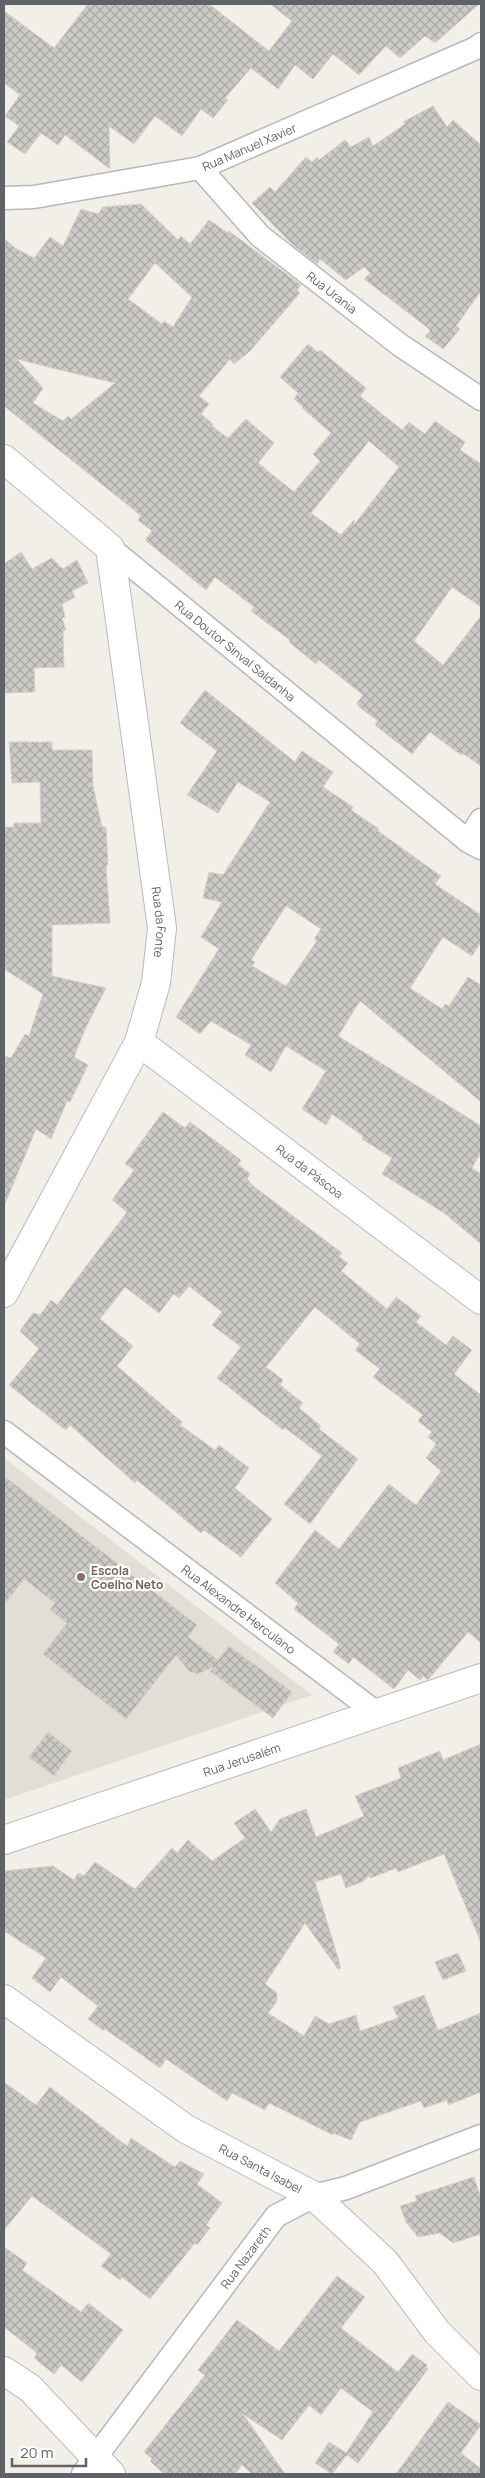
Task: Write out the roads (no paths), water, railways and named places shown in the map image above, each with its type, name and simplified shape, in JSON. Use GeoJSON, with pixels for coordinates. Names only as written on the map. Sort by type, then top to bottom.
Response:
{"type":"FeatureCollection","features":[{"type":"Feature","properties":{"kind":"street","name":"Rua Manuel Xavier"},"geometry":{"type":"LineString","coordinates":[[4,198],[34,197],[200,168],[476,48],[481,44]]}},
{"type":"Feature","properties":{"kind":"street","name":"Rua Urania"},"geometry":{"type":"LineString","coordinates":[[200,168],[260,236],[400,345],[481,400]]}},
{"type":"Feature","properties":{"kind":"street","name":"Rua Doutor Sinval Saldanha"},"geometry":{"type":"LineString","coordinates":[[4,459],[110,548],[475,844]]}},
{"type":"Feature","properties":{"kind":"street","name":"Rua da Fonte"},"geometry":{"type":"LineString","coordinates":[[4,1293],[139,1042],[156,983],[162,928],[110,548]]}},
{"type":"Feature","properties":{"kind":"street"},"geometry":{"type":"LineString","coordinates":[[475,844],[481,820]]}},
{"type":"Feature","properties":{"kind":"street","name":"Rua da Páscoa"},"geometry":{"type":"LineString","coordinates":[[139,1042],[481,1300]]}},
{"type":"Feature","properties":{"kind":"street","name":"Rua Alexandre Herculano"},"geometry":{"type":"LineString","coordinates":[[4,1432],[378,1714]]}},
{"type":"Feature","properties":{"kind":"street","name":"Rua Jerusalém"},"geometry":{"type":"LineString","coordinates":[[4,1840],[481,1678]]}},
{"type":"Feature","properties":{"kind":"street","name":"Rua Santa Isabel"},"geometry":{"type":"LineString","coordinates":[[4,1999],[186,2128],[314,2196],[385,2262],[437,2332],[481,2376]]}},
{"type":"Feature","properties":{"kind":"street","name":"Rua Nazareth"},"geometry":{"type":"LineString","coordinates":[[97,2469],[276,2216],[314,2196],[346,2188],[481,2136]]}},
{"type":"Feature","properties":{"kind":"street"},"geometry":{"type":"LineString","coordinates":[[4,2372],[30,2388],[97,2469]]}},
{"type":"Feature","properties":{"kind":"place","name":"Escola Coelho Neto"},"geometry":{"type":"Point","coordinates":[81,1577]}}]}
